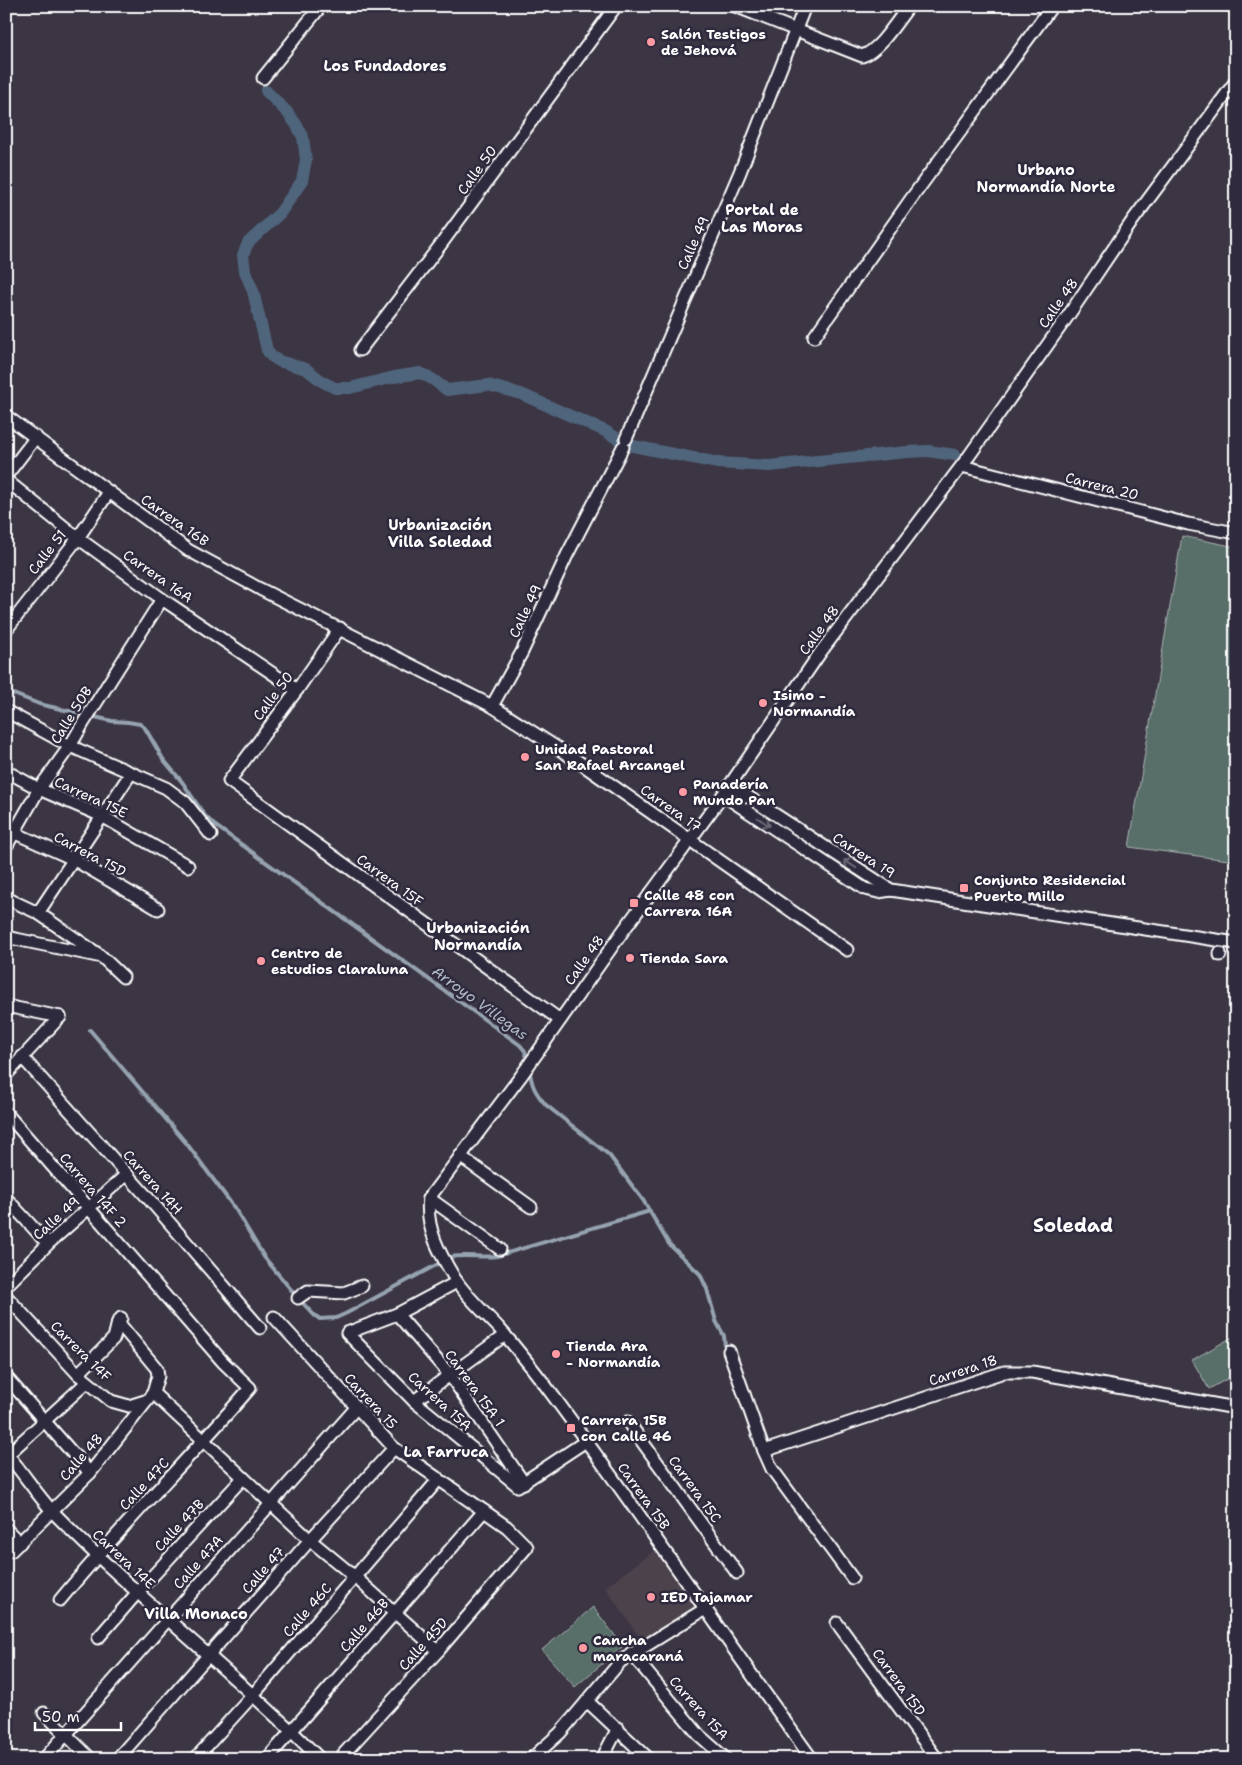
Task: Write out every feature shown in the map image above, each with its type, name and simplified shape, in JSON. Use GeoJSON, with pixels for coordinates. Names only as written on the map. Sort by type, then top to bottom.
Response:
{"type":"FeatureCollection","features":[{"type":"Feature","properties":{"kind":"street"},"geometry":{"type":"LineString","coordinates":[[263,78],[321,6]]}},
{"type":"Feature","properties":{"kind":"street","name":"Calle 50"},"geometry":{"type":"LineString","coordinates":[[360,350],[448,236],[616,6]]}},
{"type":"Feature","properties":{"kind":"street","name":"Calle 49"},"geometry":{"type":"LineString","coordinates":[[492,706],[522,652],[567,556],[625,443],[740,172],[805,6]]}},
{"type":"Feature","properties":{"kind":"street"},"geometry":{"type":"LineString","coordinates":[[742,7],[862,56],[869,54],[876,48],[909,6]]}},
{"type":"Feature","properties":{"kind":"street"},"geometry":{"type":"LineString","coordinates":[[814,337],[911,199],[1052,6]]}},
{"type":"Feature","properties":{"kind":"street","name":"Calle 48"},"geometry":{"type":"LineString","coordinates":[[429,1198],[528,1070],[538,1050],[723,795],[820,653],[963,464],[1065,321],[1133,220],[1236,81]]}},
{"type":"Feature","properties":{"kind":"street","name":"Carrera 16B"},"geometry":{"type":"LineString","coordinates":[[6,416],[188,550],[260,589],[340,628]]}},
{"type":"Feature","properties":{"kind":"street"},"geometry":{"type":"LineString","coordinates":[[6,476],[36,437]]}},
{"type":"Feature","properties":{"kind":"street","name":"Carrera 20"},"geometry":{"type":"LineString","coordinates":[[963,464],[1188,524],[1236,533]]}},
{"type":"Feature","properties":{"kind":"street","name":"Carrera 16A"},"geometry":{"type":"LineString","coordinates":[[6,480],[78,538],[162,599],[297,690]]}},
{"type":"Feature","properties":{"kind":"street","name":"Calle 51"},"geometry":{"type":"LineString","coordinates":[[6,630],[78,538],[109,492]]}},
{"type":"Feature","properties":{"kind":"street","name":"Calle 50B"},"geometry":{"type":"LineString","coordinates":[[6,847],[10,831],[70,746],[162,599]]}},
{"type":"Feature","properties":{"kind":"street","name":"Calle 50"},"geometry":{"type":"LineString","coordinates":[[229,781],[297,690],[340,628]]}},
{"type":"Feature","properties":{"kind":"street","name":"Carrera 17"},"geometry":{"type":"LineString","coordinates":[[340,628],[492,706],[576,760],[847,950]]}},
{"type":"Feature","properties":{"kind":"street"},"geometry":{"type":"LineString","coordinates":[[6,711],[70,746],[166,788],[185,802],[211,835]]}},
{"type":"Feature","properties":{"kind":"street","name":"Carrera 15E"},"geometry":{"type":"LineString","coordinates":[[6,771],[39,790],[102,816],[188,866]]}},
{"type":"Feature","properties":{"kind":"street"},"geometry":{"type":"LineString","coordinates":[[38,912],[131,773]]}},
{"type":"Feature","properties":{"kind":"street","name":"Carrera 15F"},"geometry":{"type":"LineString","coordinates":[[229,781],[560,1020]]}},
{"type":"Feature","properties":{"kind":"street","name":"Carrera 19"},"geometry":{"type":"LineString","coordinates":[[730,785],[878,887],[1236,943]]}},
{"type":"Feature","properties":{"kind":"street"},"geometry":{"type":"LineString","coordinates":[[723,795],[865,890],[878,887]]}},
{"type":"Feature","properties":{"kind":"street","name":"Carrera 15D"},"geometry":{"type":"LineString","coordinates":[[10,831],[73,859],[158,909]]}},
{"type":"Feature","properties":{"kind":"street"},"geometry":{"type":"LineString","coordinates":[[6,898],[38,912],[102,957],[123,977]]}},
{"type":"Feature","properties":{"kind":"street"},"geometry":{"type":"LineString","coordinates":[[6,937],[102,957]]}},
{"type":"Feature","properties":{"kind":"street"},"geometry":{"type":"LineString","coordinates":[[6,1006],[60,1017],[6,1075]]}},
{"type":"Feature","properties":{"kind":"street","name":"Carrera 14H"},"geometry":{"type":"LineString","coordinates":[[22,1057],[127,1174],[260,1328]]}},
{"type":"Feature","properties":{"kind":"street","name":"Carrera 14F 2"},"geometry":{"type":"LineString","coordinates":[[6,1113],[223,1362],[250,1388]]}},
{"type":"Feature","properties":{"kind":"street"},"geometry":{"type":"LineString","coordinates":[[460,1156],[531,1207]]}},
{"type":"Feature","properties":{"kind":"street","name":"Calle 49"},"geometry":{"type":"LineString","coordinates":[[6,1286],[48,1244],[127,1174]]}},
{"type":"Feature","properties":{"kind":"street"},"geometry":{"type":"LineString","coordinates":[[6,1198],[48,1244]]}},
{"type":"Feature","properties":{"kind":"street"},"geometry":{"type":"LineString","coordinates":[[429,1198],[500,1249]]}},
{"type":"Feature","properties":{"kind":"street","name":"Carrera 15B"},"geometry":{"type":"LineString","coordinates":[[429,1198],[428,1220],[445,1261],[457,1282],[529,1363],[812,1759]]}},
{"type":"Feature","properties":{"kind":"street"},"geometry":{"type":"LineString","coordinates":[[397,1314],[457,1282]]}},
{"type":"Feature","properties":{"kind":"street"},"geometry":{"type":"LineString","coordinates":[[298,1298],[308,1291],[344,1293],[362,1286]]}},
{"type":"Feature","properties":{"kind":"street","name":"Carrera 14F"},"geometry":{"type":"LineString","coordinates":[[6,1296],[78,1374],[111,1401],[129,1406],[149,1397]]}},
{"type":"Feature","properties":{"kind":"street","name":"Carrera 15A"},"geometry":{"type":"LineString","coordinates":[[397,1314],[347,1333],[414,1400],[520,1484]]}},
{"type":"Feature","properties":{"kind":"street","name":"Carrera 15A 1"},"geometry":{"type":"LineString","coordinates":[[397,1314],[449,1374],[520,1484]]}},
{"type":"Feature","properties":{"kind":"street","name":"Carrera 15"},"geometry":{"type":"LineString","coordinates":[[274,1317],[394,1448],[506,1527],[527,1547]]}},
{"type":"Feature","properties":{"kind":"street","name":"Calle 48"},"geometry":{"type":"LineString","coordinates":[[6,1529],[15,1547],[90,1473],[149,1397],[158,1373],[119,1320],[114,1338],[78,1374]]}},
{"type":"Feature","properties":{"kind":"street"},"geometry":{"type":"LineString","coordinates":[[414,1400],[504,1335]]}},
{"type":"Feature","properties":{"kind":"street"},"geometry":{"type":"LineString","coordinates":[[729,1351],[772,1469],[852,1578]]}},
{"type":"Feature","properties":{"kind":"street","name":"Carrera 18"},"geometry":{"type":"LineString","coordinates":[[764,1451],[1004,1372],[1032,1372],[1236,1408]]}},
{"type":"Feature","properties":{"kind":"street"},"geometry":{"type":"LineString","coordinates":[[6,1377],[90,1473]]}},
{"type":"Feature","properties":{"kind":"street"},"geometry":{"type":"LineString","coordinates":[[7,1455],[87,1382]]}},
{"type":"Feature","properties":{"kind":"street","name":"Calle 47C"},"geometry":{"type":"LineString","coordinates":[[60,1600],[97,1555],[204,1442],[250,1388]]}},
{"type":"Feature","properties":{"kind":"street"},"geometry":{"type":"LineString","coordinates":[[149,1397],[204,1442],[272,1502],[310,1540],[356,1577],[438,1651]]}},
{"type":"Feature","properties":{"kind":"street","name":"Calle 47A"},"geometry":{"type":"LineString","coordinates":[[44,1759],[356,1408]]}},
{"type":"Feature","properties":{"kind":"street","name":"Carrera 15C"},"geometry":{"type":"LineString","coordinates":[[628,1422],[737,1573]]}},
{"type":"Feature","properties":{"kind":"street"},"geometry":{"type":"LineString","coordinates":[[520,1484],[586,1441]]}},
{"type":"Feature","properties":{"kind":"street","name":"Calle 47"},"geometry":{"type":"LineString","coordinates":[[117,1759],[310,1540],[394,1448]]}},
{"type":"Feature","properties":{"kind":"street","name":"Carrera 14E"},"geometry":{"type":"LineString","coordinates":[[7,1455],[52,1511],[97,1555],[137,1593],[253,1695],[320,1759]]}},
{"type":"Feature","properties":{"kind":"street","name":"Calle 47B"},"geometry":{"type":"LineString","coordinates":[[98,1638],[243,1478]]}},
{"type":"Feature","properties":{"kind":"street","name":"Calle 46C"},"geometry":{"type":"LineString","coordinates":[[194,1759],[253,1695],[440,1479]]}},
{"type":"Feature","properties":{"kind":"street","name":"Calle 46B"},"geometry":{"type":"LineString","coordinates":[[268,1759],[484,1511]]}},
{"type":"Feature","properties":{"kind":"street","name":"Calle 45D"},"geometry":{"type":"LineString","coordinates":[[340,1759],[438,1651],[527,1547]]}},
{"type":"Feature","properties":{"kind":"street"},"geometry":{"type":"LineString","coordinates":[[531,1759],[560,1732],[613,1669],[631,1653],[705,1608]]}},
{"type":"Feature","properties":{"kind":"street","name":"Carrera 15D"},"geometry":{"type":"LineString","coordinates":[[837,1623],[937,1759]]}},
{"type":"Feature","properties":{"kind":"street","name":"Carrera 15A"},"geometry":{"type":"LineString","coordinates":[[631,1653],[699,1735],[726,1759]]}},
{"type":"Feature","properties":{"kind":"street"},"geometry":{"type":"LineString","coordinates":[[587,1701],[649,1759]]}},
{"type":"Feature","properties":{"kind":"street"},"geometry":{"type":"LineString","coordinates":[[44,1713],[91,1759]]}},
{"type":"Feature","properties":{"kind":"street"},"geometry":{"type":"LineString","coordinates":[[602,1759],[618,1728]]}},
{"type":"Feature","properties":{"kind":"shaded area","name":"IED Tajamar"},"geometry":{"type":"Polygon","coordinates":[[[654,1551],[697,1608],[643,1642],[605,1587],[654,1551]]]}},
{"type":"Feature","properties":{"kind":"green space"},"geometry":{"type":"Polygon","coordinates":[[[1182,536],[1236,547],[1236,861],[1129,847],[1182,536]]]}},
{"type":"Feature","properties":{"kind":"green space"},"geometry":{"type":"Polygon","coordinates":[[[1236,1335],[1236,1374],[1209,1389],[1192,1360],[1236,1335]]]}},
{"type":"Feature","properties":{"kind":"green space","name":"Cancha maracaraná"},"geometry":{"type":"Polygon","coordinates":[[[593,1607],[623,1646],[575,1687],[542,1650],[593,1607]]]}},
{"type":"Feature","properties":{"kind":"waterway"},"geometry":{"type":"LineString","coordinates":[[266,91],[296,124],[303,137],[306,160],[302,181],[280,213],[248,243],[243,255],[245,271],[253,291],[267,350],[271,356],[279,361],[306,369],[323,382],[335,388],[350,388],[394,377],[420,373],[447,390],[488,385],[521,394],[605,431],[628,445],[718,463],[769,466],[928,451],[955,455]]}},
{"type":"Feature","properties":{"kind":"waterway","name":"Arroyo Villegas"},"geometry":{"type":"LineString","coordinates":[[6,691],[39,704],[112,721],[140,724],[145,728],[163,759],[213,824],[520,1045],[525,1051],[528,1061]]}},
{"type":"Feature","properties":{"kind":"waterway"},"geometry":{"type":"LineString","coordinates":[[90,1030],[187,1144],[236,1210],[264,1257],[298,1298],[320,1319],[336,1318],[347,1313],[451,1257],[497,1256],[650,1211]]}},
{"type":"Feature","properties":{"kind":"waterway","name":"Arroyo Villegas"},"geometry":{"type":"LineString","coordinates":[[529,1068],[534,1088],[546,1105],[609,1155],[643,1200],[669,1244],[700,1274],[707,1289],[716,1321],[724,1336],[725,1346]]}},
{"type":"Feature","properties":{"kind":"place","name":"Salón Testigos de Jehová"},"geometry":{"type":"Point","coordinates":[651,42]}},
{"type":"Feature","properties":{"kind":"place","name":"Isimo - Normandía"},"geometry":{"type":"Point","coordinates":[763,703]}},
{"type":"Feature","properties":{"kind":"place","name":"Unidad Pastoral San Rafael Arcangel"},"geometry":{"type":"Point","coordinates":[525,757]}},
{"type":"Feature","properties":{"kind":"place","name":"Panadería Mundo Pan"},"geometry":{"type":"Point","coordinates":[683,792]}},
{"type":"Feature","properties":{"kind":"place","name":"Conjunto Residencial Puerto Millo"},"geometry":{"type":"Point","coordinates":[964,888]}},
{"type":"Feature","properties":{"kind":"place","name":"Calle 48 con Carrera 16A"},"geometry":{"type":"Point","coordinates":[634,903]}},
{"type":"Feature","properties":{"kind":"place","name":"Tienda Sara"},"geometry":{"type":"Point","coordinates":[630,958]}},
{"type":"Feature","properties":{"kind":"place","name":"Centro de estudios Claraluna"},"geometry":{"type":"Point","coordinates":[261,961]}},
{"type":"Feature","properties":{"kind":"place","name":"Tienda Ara - Normandía"},"geometry":{"type":"Point","coordinates":[556,1354]}},
{"type":"Feature","properties":{"kind":"place","name":"Carrera 15B con Calle 46"},"geometry":{"type":"Point","coordinates":[571,1428]}},
{"type":"Feature","properties":{"kind":"place","name":"IED Tajamar"},"geometry":{"type":"Point","coordinates":[651,1597]}},
{"type":"Feature","properties":{"kind":"place","name":"Cancha maracaraná"},"geometry":{"type":"Point","coordinates":[583,1648]}},
{"type":"Feature","properties":{"kind":"district","name":"Los Fundadores"},"geometry":{"type":"Point","coordinates":[385,66]}},
{"type":"Feature","properties":{"kind":"district","name":"Urbano Normandía Norte"},"geometry":{"type":"Point","coordinates":[1046,178]}},
{"type":"Feature","properties":{"kind":"district","name":"Portal de Las Moras"},"geometry":{"type":"Point","coordinates":[762,218]}},
{"type":"Feature","properties":{"kind":"district","name":"Urbanización Villa Soledad"},"geometry":{"type":"Point","coordinates":[440,534]}},
{"type":"Feature","properties":{"kind":"district","name":"Urbanización Normandía"},"geometry":{"type":"Point","coordinates":[478,936]}},
{"type":"Feature","properties":{"kind":"district","name":"Soledad"},"geometry":{"type":"Point","coordinates":[1073,1225]}},
{"type":"Feature","properties":{"kind":"district","name":"La Farruca"},"geometry":{"type":"Point","coordinates":[446,1452]}},
{"type":"Feature","properties":{"kind":"district","name":"Villa Monaco"},"geometry":{"type":"Point","coordinates":[196,1614]}}]}
